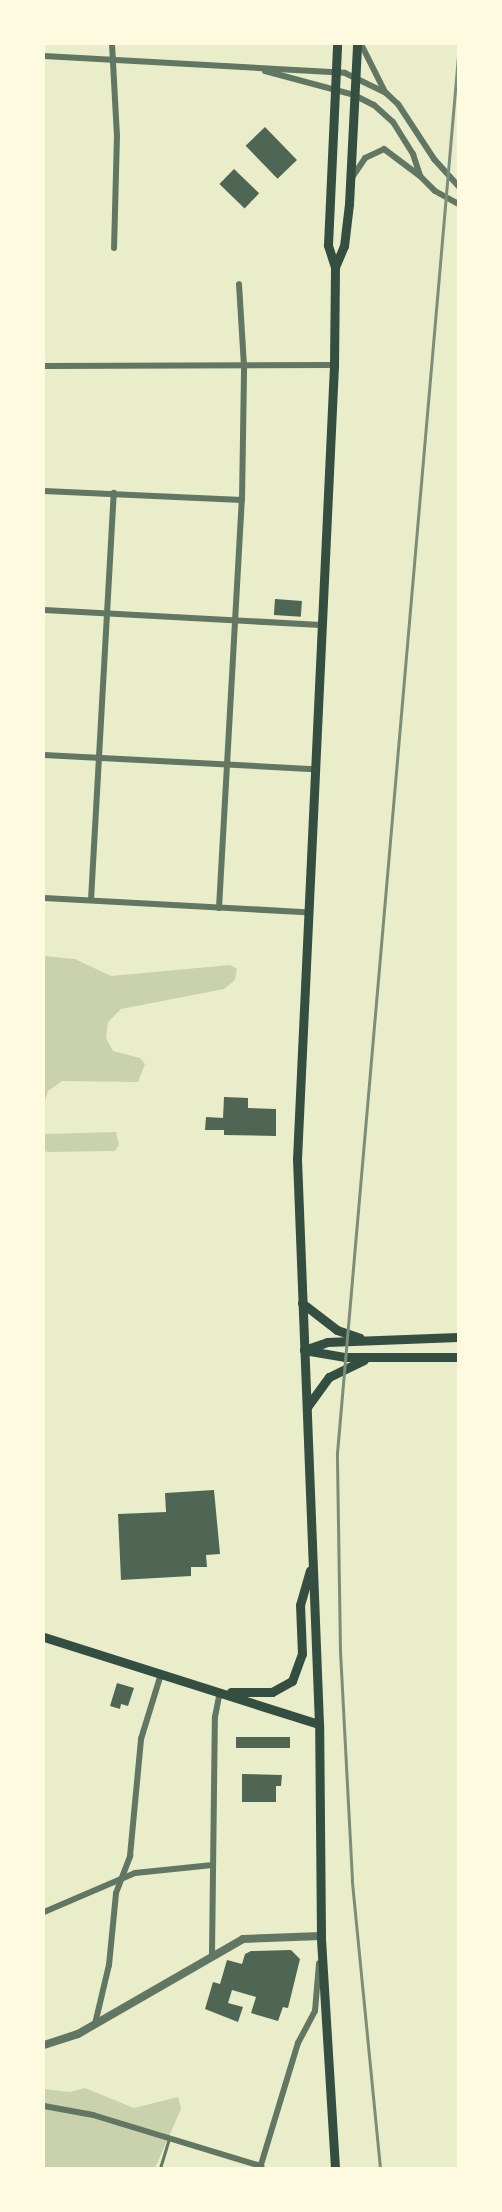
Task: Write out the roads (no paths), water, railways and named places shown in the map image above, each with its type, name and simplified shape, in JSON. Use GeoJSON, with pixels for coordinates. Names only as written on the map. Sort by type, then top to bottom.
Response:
{"type":"FeatureCollection","features":[{"type":"Feature","properties":{"kind":"main road"},"geometry":{"type":"LineString","coordinates":[[335,2169],[321,1936],[319,1724],[297,1158],[306,912],[334,365],[335,267],[328,244],[335,90],[340,72],[337,44]]}},
{"type":"Feature","properties":{"kind":"main road"},"geometry":{"type":"LineString","coordinates":[[335,267],[344,246],[351,179],[350,94],[355,77],[357,44]]}},
{"type":"Feature","properties":{"kind":"main road"},"geometry":{"type":"LineString","coordinates":[[302,1303],[337,1330],[368,1340]]}},
{"type":"Feature","properties":{"kind":"main road"},"geometry":{"type":"LineString","coordinates":[[304,1350],[327,1342],[459,1337]]}},
{"type":"Feature","properties":{"kind":"main road"},"geometry":{"type":"LineString","coordinates":[[304,1350],[333,1356],[459,1357]]}},
{"type":"Feature","properties":{"kind":"main road"},"geometry":{"type":"LineString","coordinates":[[306,1409],[329,1377],[371,1357]]}},
{"type":"Feature","properties":{"kind":"main road"},"geometry":{"type":"LineString","coordinates":[[220,1692],[272,1692],[292,1681],[302,1654],[300,1605],[313,1559]]}},
{"type":"Feature","properties":{"kind":"main road"},"geometry":{"type":"LineString","coordinates":[[44,1637],[319,1724]]}},
{"type":"Feature","properties":{"kind":"street"},"geometry":{"type":"LineString","coordinates":[[112,44],[112,60],[116,74],[117,135],[114,248]]}},
{"type":"Feature","properties":{"kind":"street"},"geometry":{"type":"LineString","coordinates":[[362,44],[386,93]]}},
{"type":"Feature","properties":{"kind":"street"},"geometry":{"type":"LineString","coordinates":[[44,56],[264,71],[350,94],[393,122],[413,154],[420,176]]}},
{"type":"Feature","properties":{"kind":"street"},"geometry":{"type":"LineString","coordinates":[[264,71],[289,68],[340,72],[386,93],[398,104],[440,167],[459,186]]}},
{"type":"Feature","properties":{"kind":"street"},"geometry":{"type":"LineString","coordinates":[[351,179],[365,158],[384,149],[420,176],[435,191],[459,204]]}},
{"type":"Feature","properties":{"kind":"street"},"geometry":{"type":"LineString","coordinates":[[219,908],[242,500],[244,366],[239,284]]}},
{"type":"Feature","properties":{"kind":"street"},"geometry":{"type":"LineString","coordinates":[[44,366],[334,365]]}},
{"type":"Feature","properties":{"kind":"street"},"geometry":{"type":"LineString","coordinates":[[44,491],[242,500]]}},
{"type":"Feature","properties":{"kind":"street"},"geometry":{"type":"LineString","coordinates":[[91,900],[114,493]]}},
{"type":"Feature","properties":{"kind":"street"},"geometry":{"type":"LineString","coordinates":[[44,610],[321,625]]}},
{"type":"Feature","properties":{"kind":"street"},"geometry":{"type":"LineString","coordinates":[[44,755],[314,769]]}},
{"type":"Feature","properties":{"kind":"street"},"geometry":{"type":"LineString","coordinates":[[44,898],[306,912]]}},
{"type":"Feature","properties":{"kind":"street"},"geometry":{"type":"LineString","coordinates":[[95,2025],[109,1965],[113,1906],[130,1856],[141,1739],[161,1674]]}},
{"type":"Feature","properties":{"kind":"street"},"geometry":{"type":"LineString","coordinates":[[212,1954],[215,1717],[220,1692]]}},
{"type":"Feature","properties":{"kind":"street"},"geometry":{"type":"LineString","coordinates":[[44,1912],[120,1883],[135,1874],[213,1865]]}},
{"type":"Feature","properties":{"kind":"street"},"geometry":{"type":"LineString","coordinates":[[44,2045],[67,2039],[95,2025],[212,1954],[254,1937],[321,1936],[315,2011],[298,2043],[260,2167],[93,2115],[44,2106]]}},
{"type":"Feature","properties":{"kind":"lane"},"geometry":{"type":"LineString","coordinates":[[160,2169],[169,2138]]}},
{"type":"Feature","properties":{"kind":"railway"},"geometry":{"type":"LineString","coordinates":[[380,2168],[352,1880],[340,1651],[337,1453],[458,55]]}}]}
